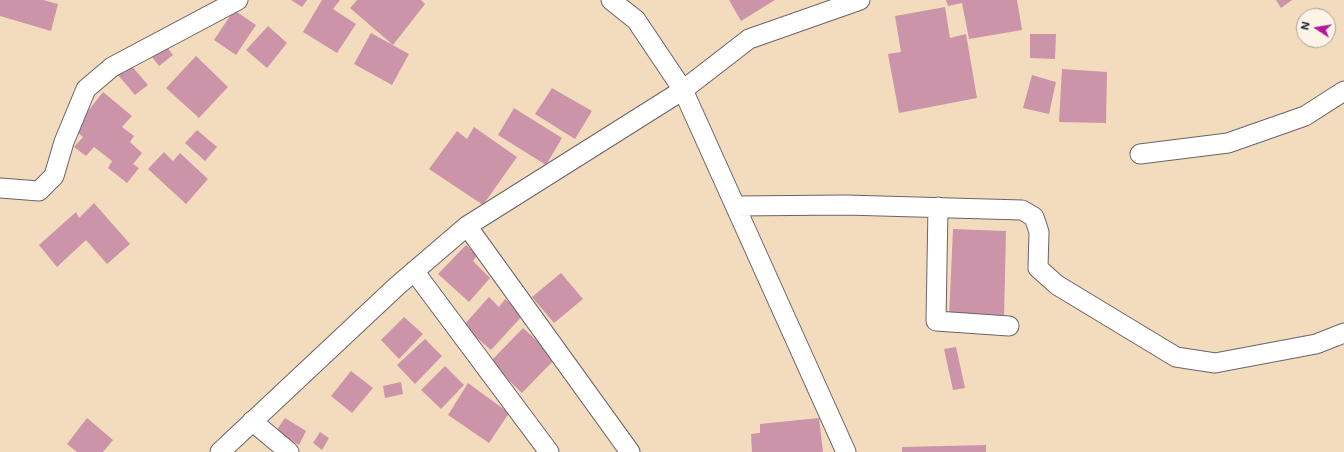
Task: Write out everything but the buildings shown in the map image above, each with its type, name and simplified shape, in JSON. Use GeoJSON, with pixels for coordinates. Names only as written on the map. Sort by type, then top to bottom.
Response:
{"type":"FeatureCollection","features":[{"type":"Feature","properties":{"kind":"street"},"geometry":{"type":"LineString","coordinates":[[0,188],[39,191],[54,176],[64,142],[86,89],[112,67],[238,0]]}},
{"type":"Feature","properties":{"kind":"street"},"geometry":{"type":"LineString","coordinates":[[611,0],[636,20],[683,90],[846,452]]}},
{"type":"Feature","properties":{"kind":"street"},"geometry":{"type":"LineString","coordinates":[[220,452],[414,271],[467,226],[683,90],[749,39],[860,0]]}},
{"type":"Feature","properties":{"kind":"street"},"geometry":{"type":"LineString","coordinates":[[1140,154],[1228,143],[1305,116],[1344,91]]}},
{"type":"Feature","properties":{"kind":"street"},"geometry":{"type":"LineString","coordinates":[[736,206],[846,205],[1022,210],[1034,217],[1038,232],[1038,268],[1056,285],[1176,357],[1215,363],[1316,344],[1344,333]]}},
{"type":"Feature","properties":{"kind":"street"},"geometry":{"type":"LineString","coordinates":[[938,207],[936,321],[1009,326]]}},
{"type":"Feature","properties":{"kind":"street"},"geometry":{"type":"LineString","coordinates":[[467,226],[630,452]]}},
{"type":"Feature","properties":{"kind":"street"},"geometry":{"type":"LineString","coordinates":[[414,271],[549,452]]}},
{"type":"Feature","properties":{"kind":"street"},"geometry":{"type":"LineString","coordinates":[[252,422],[289,452]]}}]}
